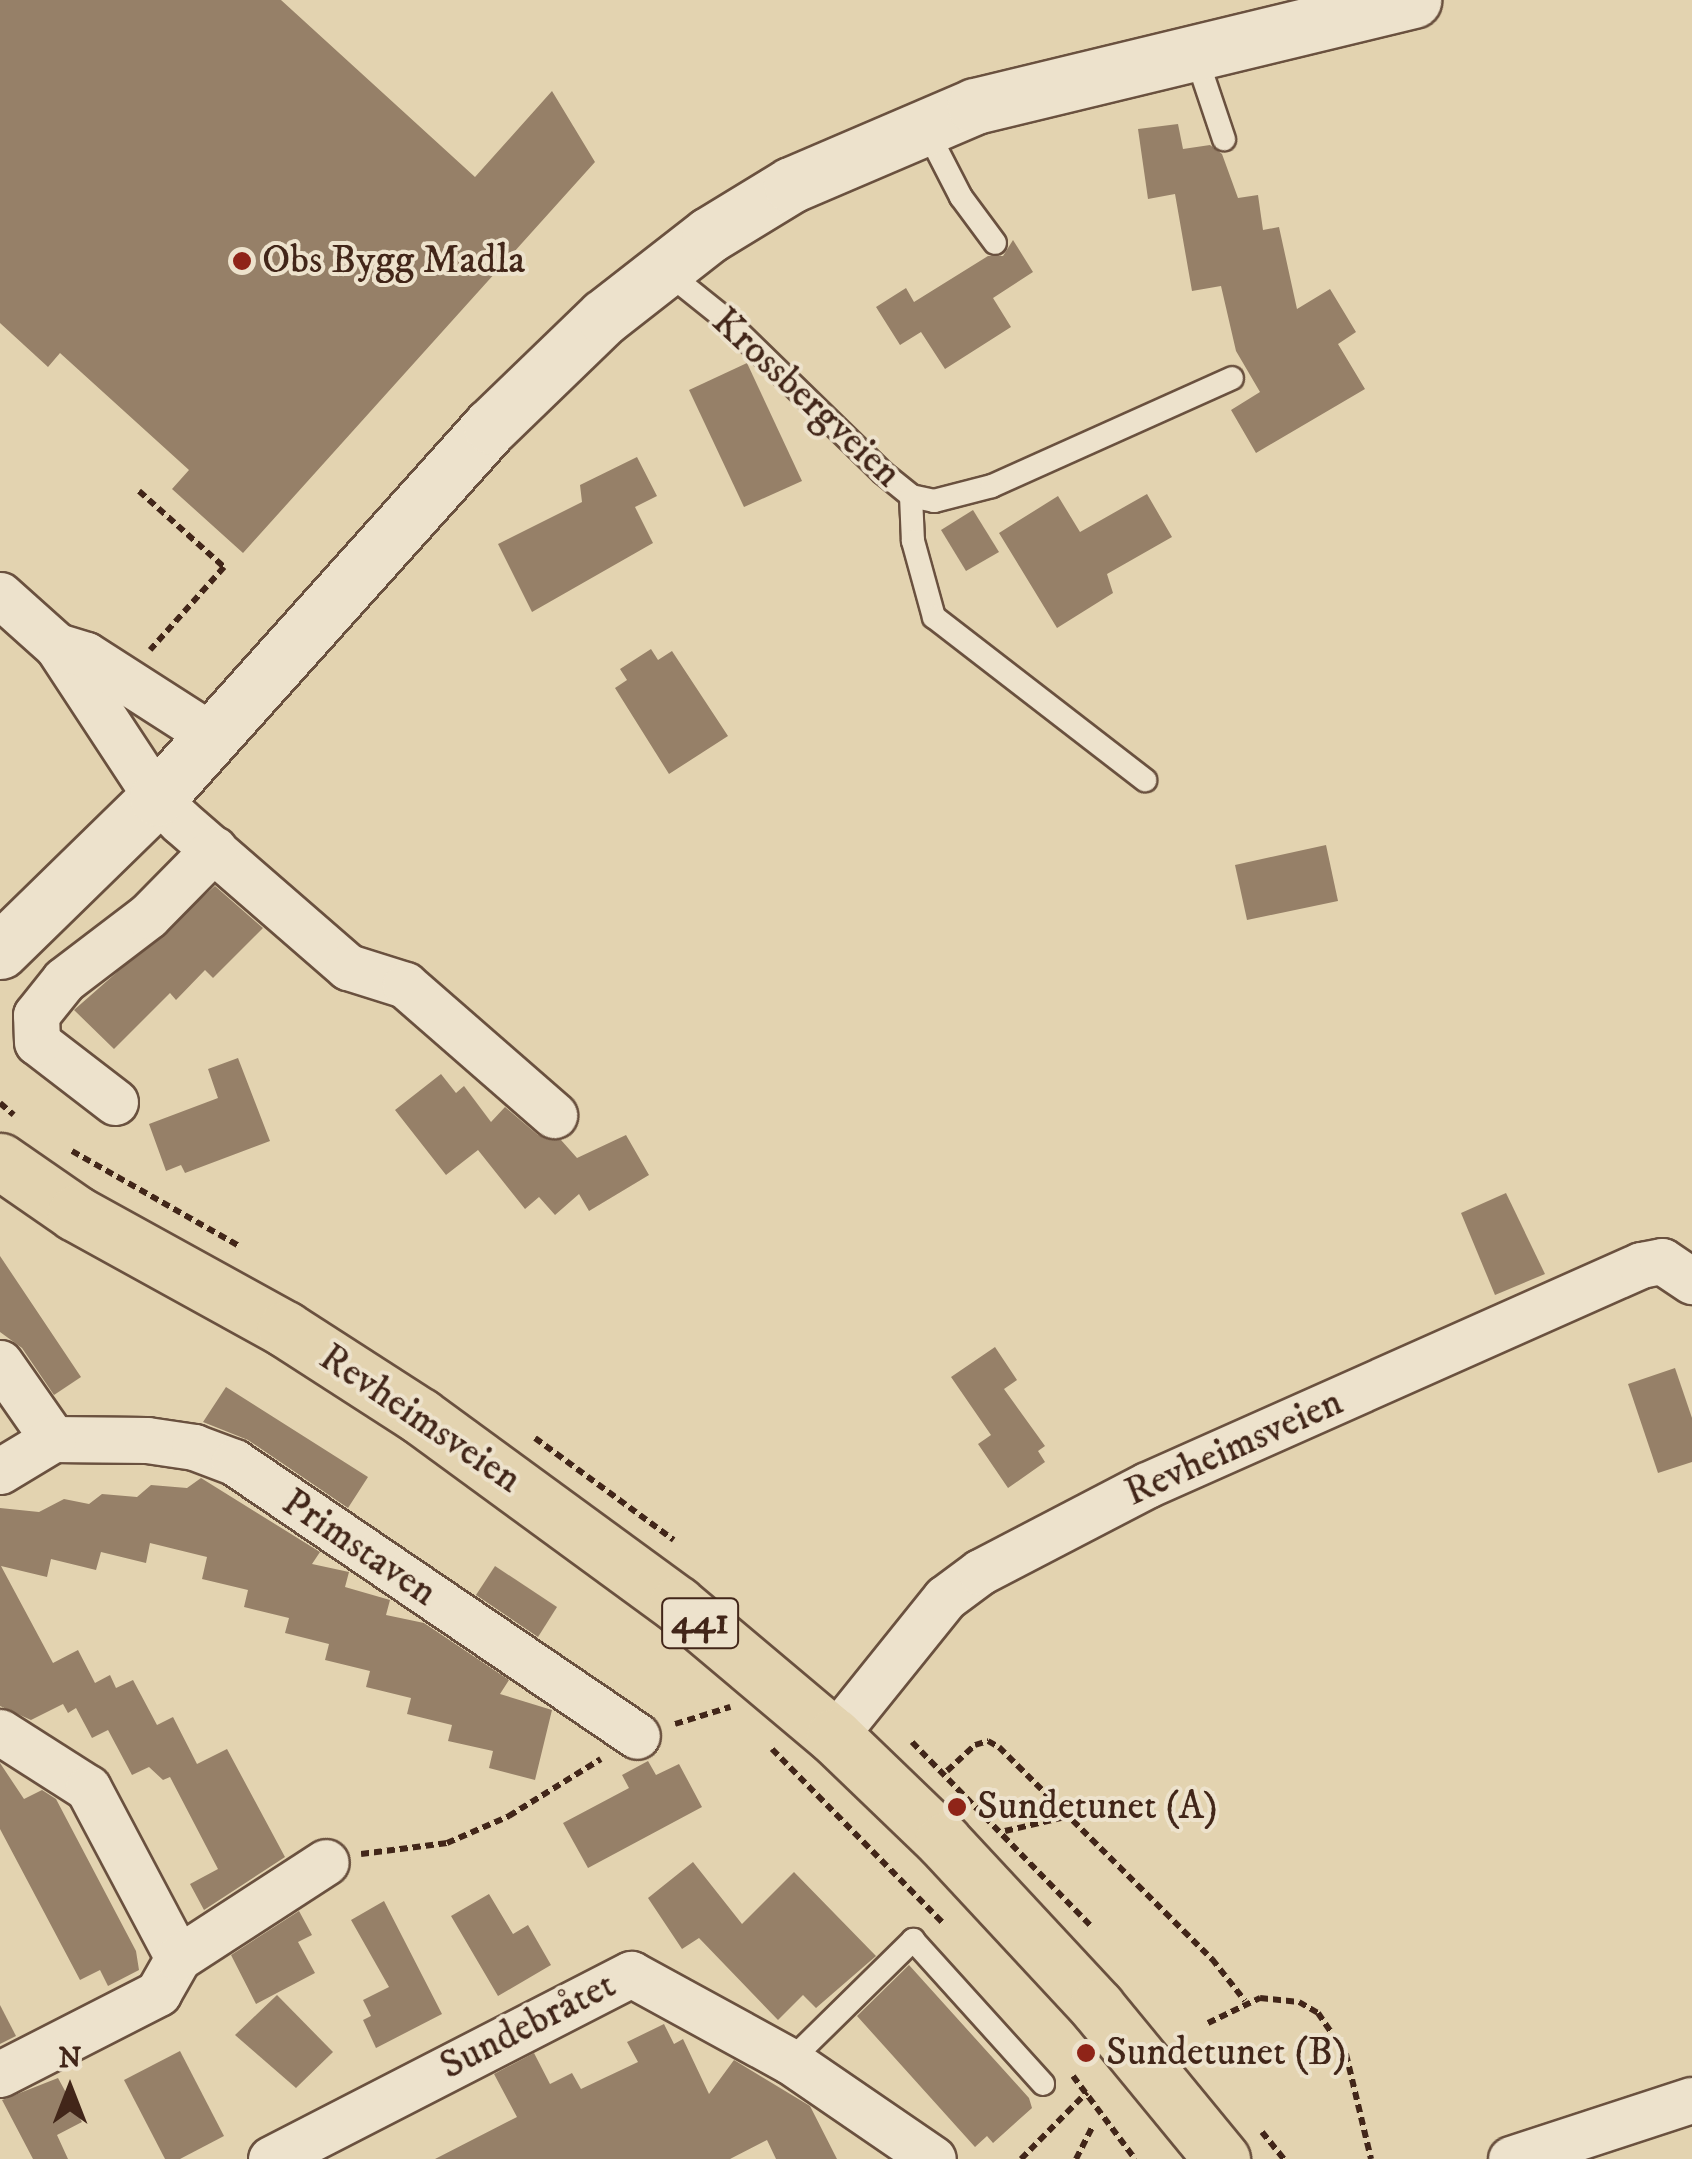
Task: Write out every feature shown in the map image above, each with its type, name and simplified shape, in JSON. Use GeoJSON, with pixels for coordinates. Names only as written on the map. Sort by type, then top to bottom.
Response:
{"type":"FeatureCollection","features":[{"type":"Feature","properties":{"kind":"main road","name":"Revheimsveien"},"geometry":{"type":"LineString","coordinates":[[0,1162],[75,1213],[268,1319],[420,1416],[610,1552],[834,1736],[1025,1927],[1222,2159]]}},
{"type":"Feature","properties":{"kind":"main road","name":"Revheimsveien"},"geometry":{"type":"LineString","coordinates":[[0,1190],[75,1213]]}},
{"type":"Feature","properties":{"kind":"street"},"geometry":{"type":"LineString","coordinates":[[0,951],[156,798],[491,426],[663,269],[791,185],[924,124],[975,106],[1413,0]]}},
{"type":"Feature","properties":{"kind":"street"},"geometry":{"type":"LineString","coordinates":[[0,595],[57,646],[156,798],[348,967],[405,986],[554,1114]]}},
{"type":"Feature","properties":{"kind":"street"},"geometry":{"type":"LineString","coordinates":[[57,646],[86,655],[212,736]]}},
{"type":"Feature","properties":{"kind":"street"},"geometry":{"type":"LineString","coordinates":[[115,1102],[37,1042],[33,1025],[64,980],[148,916],[214,849]]}},
{"type":"Feature","properties":{"kind":"street","name":"Revheimsveien"},"geometry":{"type":"LineString","coordinates":[[834,1736],[944,1598],[995,1564],[1147,1485],[1641,1265],[1672,1264],[1692,1281]]}},
{"type":"Feature","properties":{"kind":"street"},"geometry":{"type":"LineString","coordinates":[[0,1362],[53,1438],[0,1471]]}},
{"type":"Feature","properties":{"kind":"street","name":"Primstaven"},"geometry":{"type":"LineString","coordinates":[[53,1438],[162,1442],[234,1462],[637,1736]]}},
{"type":"Feature","properties":{"kind":"street"},"geometry":{"type":"LineString","coordinates":[[0,1732],[88,1788],[178,1958]]}},
{"type":"Feature","properties":{"kind":"street"},"geometry":{"type":"LineString","coordinates":[[0,2074],[158,1993],[178,1958],[326,1862]]}},
{"type":"Feature","properties":{"kind":"street","name":"Sundebråtet"},"geometry":{"type":"LineString","coordinates":[[271,2159],[631,1974],[790,2061],[933,2159]]}},
{"type":"Feature","properties":{"kind":"street"},"geometry":{"type":"LineString","coordinates":[[1511,2159],[1692,2100]]}},
{"type":"Feature","properties":{"kind":"lane"},"geometry":{"type":"LineString","coordinates":[[1196,53],[1224,139]]}},
{"type":"Feature","properties":{"kind":"lane"},"geometry":{"type":"LineString","coordinates":[[924,124],[961,198],[995,244]]}},
{"type":"Feature","properties":{"kind":"lane","name":"Krossbergveien"},"geometry":{"type":"LineString","coordinates":[[663,269],[911,496],[956,500],[1232,378]]}},
{"type":"Feature","properties":{"kind":"lane"},"geometry":{"type":"LineString","coordinates":[[911,496],[912,541],[934,617],[1145,780]]}},
{"type":"Feature","properties":{"kind":"lane"},"geometry":{"type":"LineString","coordinates":[[790,2061],[913,1940],[1043,2084]]}},
{"type":"Feature","properties":{"kind":"path"},"geometry":{"type":"LineString","coordinates":[[139,491],[224,568],[140,661]]}},
{"type":"Feature","properties":{"kind":"path"},"geometry":{"type":"LineString","coordinates":[[326,1862],[447,1843],[509,1816],[637,1736],[740,1703],[732,1692]]}},
{"type":"Feature","properties":{"kind":"path"},"geometry":{"type":"LineString","coordinates":[[761,1734],[945,1925]]}},
{"type":"Feature","properties":{"kind":"path"},"geometry":{"type":"LineString","coordinates":[[947,1771],[988,1741],[1072,1816],[1245,2001]]}},
{"type":"Feature","properties":{"kind":"path"},"geometry":{"type":"LineString","coordinates":[[1004,1831],[1072,1816]]}},
{"type":"Feature","properties":{"kind":"path"},"geometry":{"type":"LineString","coordinates":[[1208,2023],[1245,2001],[1299,2002],[1336,2032],[1371,2159]]}},
{"type":"Feature","properties":{"kind":"path"},"geometry":{"type":"LineString","coordinates":[[1066,2068],[1135,2159]]}},
{"type":"Feature","properties":{"kind":"path"},"geometry":{"type":"LineString","coordinates":[[1021,2159],[1087,2092]]}},
{"type":"Feature","properties":{"kind":"path"},"geometry":{"type":"LineString","coordinates":[[1076,2159],[1092,2128]]}},
{"type":"Feature","properties":{"kind":"path"},"geometry":{"type":"LineString","coordinates":[[1030,2149],[1036,2159]]}},
{"type":"Feature","properties":{"kind":"building"},"geometry":{"type":"Polygon","coordinates":[[[0,0],[281,0],[475,177],[552,91],[595,162],[243,553],[172,489],[189,470],[60,353],[48,367],[0,323],[0,0]]]}},
{"type":"Feature","properties":{"kind":"building"},"geometry":{"type":"Polygon","coordinates":[[[1178,124],[1183,149],[1210,145],[1222,154],[1238,198],[1258,195],[1263,230],[1279,227],[1297,309],[1330,289],[1356,332],[1338,344],[1365,389],[1256,453],[1231,410],[1260,392],[1236,351],[1221,286],[1192,291],[1175,194],[1148,199],[1138,129],[1178,124]]]}},
{"type":"Feature","properties":{"kind":"building"},"geometry":{"type":"Polygon","coordinates":[[[1013,240],[1033,272],[993,298],[1011,327],[945,369],[921,332],[900,345],[876,307],[906,288],[914,302],[988,256],[1003,256],[1013,240]]]}},
{"type":"Feature","properties":{"kind":"building"},"geometry":{"type":"Polygon","coordinates":[[[747,363],[802,481],[744,507],[689,390],[747,363]]]}},
{"type":"Feature","properties":{"kind":"building"},"geometry":{"type":"Polygon","coordinates":[[[637,457],[657,496],[635,507],[653,543],[532,612],[498,544],[582,502],[580,485],[637,457]]]}},
{"type":"Feature","properties":{"kind":"building"},"geometry":{"type":"Polygon","coordinates":[[[1147,494],[1172,537],[1107,574],[1113,593],[1057,628],[999,533],[1058,496],[1080,532],[1147,494]]]}},
{"type":"Feature","properties":{"kind":"building"},"geometry":{"type":"Polygon","coordinates":[[[973,510],[999,552],[966,571],[941,530],[973,510]]]}},
{"type":"Feature","properties":{"kind":"building"},"geometry":{"type":"Polygon","coordinates":[[[651,649],[658,660],[672,651],[728,736],[669,774],[615,688],[627,680],[620,669],[651,649]]]}},
{"type":"Feature","properties":{"kind":"building"},"geometry":{"type":"Polygon","coordinates":[[[1326,845],[1338,901],[1247,920],[1235,865],[1326,845]]]}},
{"type":"Feature","properties":{"kind":"building"},"geometry":{"type":"Polygon","coordinates":[[[215,886],[263,928],[213,978],[205,970],[176,1000],[170,993],[114,1049],[74,1010],[215,886]]]}},
{"type":"Feature","properties":{"kind":"building"},"geometry":{"type":"Polygon","coordinates":[[[238,1058],[270,1141],[185,1173],[181,1165],[166,1171],[149,1124],[218,1098],[208,1069],[238,1058]]]}},
{"type":"Feature","properties":{"kind":"building"},"geometry":{"type":"Polygon","coordinates":[[[441,1074],[456,1093],[464,1086],[491,1122],[505,1107],[538,1135],[561,1140],[577,1158],[626,1135],[649,1175],[589,1211],[579,1194],[555,1215],[539,1197],[525,1209],[478,1150],[446,1175],[395,1110],[441,1074]]]}},
{"type":"Feature","properties":{"kind":"building"},"geometry":{"type":"Polygon","coordinates":[[[1506,1193],[1545,1274],[1495,1295],[1461,1213],[1506,1193]]]}},
{"type":"Feature","properties":{"kind":"building"},"geometry":{"type":"Polygon","coordinates":[[[0,1256],[81,1377],[54,1395],[22,1348],[0,1332],[0,1256]]]}},
{"type":"Feature","properties":{"kind":"building"},"geometry":{"type":"Polygon","coordinates":[[[995,1347],[1017,1380],[1004,1389],[1045,1446],[1038,1451],[1045,1462],[1008,1488],[978,1444],[991,1435],[951,1377],[995,1347]]]}},
{"type":"Feature","properties":{"kind":"building"},"geometry":{"type":"Polygon","coordinates":[[[1675,1368],[1692,1418],[1692,1462],[1658,1473],[1628,1384],[1675,1368]]]}},
{"type":"Feature","properties":{"kind":"building"},"geometry":{"type":"Polygon","coordinates":[[[226,1387],[368,1477],[348,1508],[248,1440],[203,1422],[226,1387]]]}},
{"type":"Feature","properties":{"kind":"building"},"geometry":{"type":"Polygon","coordinates":[[[201,1478],[320,1552],[312,1564],[349,1572],[345,1587],[390,1600],[386,1615],[424,1623],[509,1680],[500,1694],[552,1710],[535,1780],[489,1768],[493,1751],[448,1741],[452,1725],[407,1714],[411,1698],[366,1687],[370,1671],[325,1660],[329,1644],[285,1633],[289,1618],[244,1607],[248,1590],[202,1579],[207,1557],[150,1543],[146,1563],[101,1552],[96,1570],[51,1559],[47,1577],[1,1566],[53,1663],[78,1650],[95,1683],[110,1675],[116,1688],[133,1680],[157,1725],[173,1717],[197,1764],[227,1749],[285,1857],[204,1910],[190,1884],[218,1869],[170,1777],[163,1780],[149,1767],[132,1775],[108,1730],[92,1738],[76,1708],[68,1713],[63,1704],[31,1720],[0,1706],[0,1508],[39,1512],[64,1499],[89,1504],[102,1494],[137,1497],[151,1485],[187,1488],[201,1478]]]}},
{"type":"Feature","properties":{"kind":"building"},"geometry":{"type":"Polygon","coordinates":[[[495,1566],[557,1607],[538,1637],[476,1595],[495,1566]]]}},
{"type":"Feature","properties":{"kind":"building"},"geometry":{"type":"Polygon","coordinates":[[[648,1761],[656,1775],[679,1764],[702,1807],[588,1868],[563,1823],[629,1788],[622,1775],[648,1761]]]}},
{"type":"Feature","properties":{"kind":"building"},"geometry":{"type":"Polygon","coordinates":[[[0,1763],[24,1799],[42,1790],[56,1799],[136,1951],[139,1970],[108,1986],[100,1970],[80,1980],[0,1829],[0,1763]]]}},
{"type":"Feature","properties":{"kind":"building"},"geometry":{"type":"Polygon","coordinates":[[[693,1862],[742,1924],[794,1872],[876,1956],[816,2008],[803,1995],[778,2020],[699,1938],[682,1949],[648,1898],[693,1862]]]}},
{"type":"Feature","properties":{"kind":"building"},"geometry":{"type":"Polygon","coordinates":[[[489,1894],[513,1934],[528,1925],[551,1965],[498,1996],[451,1916],[489,1894]]]}},
{"type":"Feature","properties":{"kind":"building"},"geometry":{"type":"Polygon","coordinates":[[[384,1901],[442,2014],[376,2048],[363,2020],[371,2016],[363,2000],[389,1987],[351,1920],[384,1901]]]}},
{"type":"Feature","properties":{"kind":"building"},"geometry":{"type":"Polygon","coordinates":[[[299,1911],[312,1935],[298,1942],[315,1973],[256,2004],[231,1955],[299,1911]]]}},
{"type":"Feature","properties":{"kind":"building"},"geometry":{"type":"Polygon","coordinates":[[[909,1965],[1029,2098],[1032,2108],[993,2143],[987,2136],[975,2147],[857,2016],[909,1965]]]}},
{"type":"Feature","properties":{"kind":"building"},"geometry":{"type":"Polygon","coordinates":[[[277,1995],[333,2052],[296,2088],[235,2035],[277,1995]]]}},
{"type":"Feature","properties":{"kind":"building"},"geometry":{"type":"Polygon","coordinates":[[[0,2005],[16,2036],[0,2044],[0,2005]]]}},
{"type":"Feature","properties":{"kind":"building"},"geometry":{"type":"Polygon","coordinates":[[[664,2024],[674,2044],[683,2039],[709,2094],[734,2060],[810,2106],[837,2159],[776,2159],[767,2140],[730,2159],[435,2159],[517,2117],[494,2074],[534,2053],[550,2084],[572,2073],[581,2089],[638,2062],[627,2042],[664,2024]]]}},
{"type":"Feature","properties":{"kind":"building"},"geometry":{"type":"Polygon","coordinates":[[[180,2051],[224,2136],[180,2159],[165,2159],[124,2080],[180,2051]]]}},
{"type":"Feature","properties":{"kind":"building"},"geometry":{"type":"Polygon","coordinates":[[[58,2078],[82,2122],[57,2135],[68,2159],[33,2159],[2,2100],[58,2078]]]}},
{"type":"Feature","properties":{"kind":"place","name":"Obs Bygg Madla"},"geometry":{"type":"Point","coordinates":[242,261]}},
{"type":"Feature","properties":{"kind":"place","name":"Sundetunet (A)"},"geometry":{"type":"Point","coordinates":[957,1807]}},
{"type":"Feature","properties":{"kind":"place","name":"Sundetunet (B)"},"geometry":{"type":"Point","coordinates":[1086,2053]}}]}
